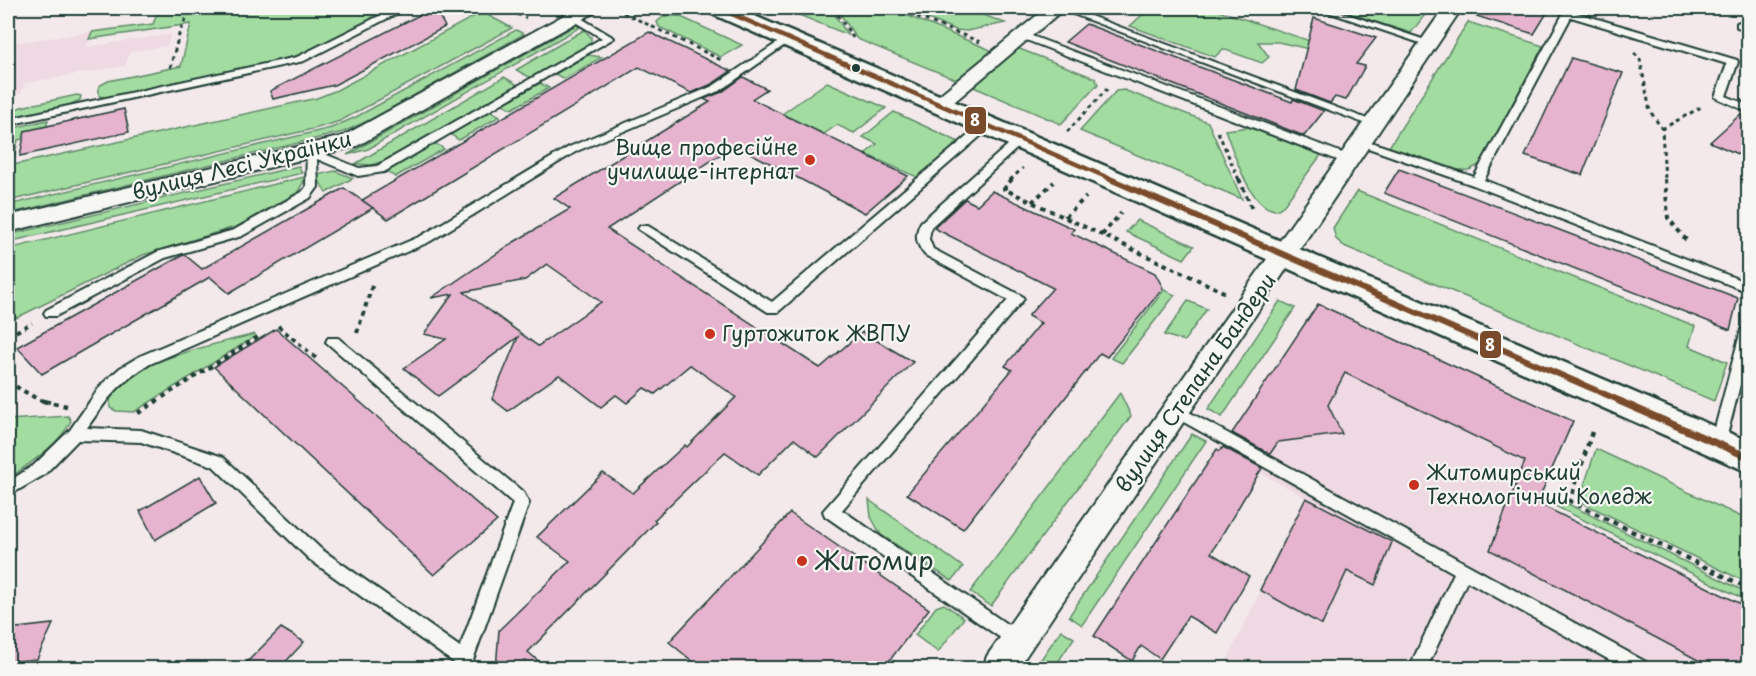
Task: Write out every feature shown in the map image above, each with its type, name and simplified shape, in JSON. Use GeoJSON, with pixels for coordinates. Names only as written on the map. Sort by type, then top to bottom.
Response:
{"type":"FeatureCollection","features":[{"type":"Feature","properties":{"kind":"street"},"geometry":{"type":"LineString","coordinates":[[718,8],[988,124],[1023,152],[1286,254],[1749,457]]}},
{"type":"Feature","properties":{"kind":"street"},"geometry":{"type":"LineString","coordinates":[[940,104],[1056,8]]}},
{"type":"Feature","properties":{"kind":"street","name":"вулиця Степана Бандери"},"geometry":{"type":"LineString","coordinates":[[999,669],[1453,8]]}},
{"type":"Feature","properties":{"kind":"street","name":"вулиця Лесі Українки"},"geometry":{"type":"LineString","coordinates":[[8,224],[350,141],[581,12]]}},
{"type":"Feature","properties":{"kind":"lane"},"geometry":{"type":"LineString","coordinates":[[1062,8],[1373,123]]}},
{"type":"Feature","properties":{"kind":"lane"},"geometry":{"type":"LineString","coordinates":[[1321,8],[1429,43]]}},
{"type":"Feature","properties":{"kind":"lane"},"geometry":{"type":"LineString","coordinates":[[1478,182],[1566,9],[1732,62],[1720,97],[1749,109]]}},
{"type":"Feature","properties":{"kind":"lane"},"geometry":{"type":"LineString","coordinates":[[8,122],[300,59],[393,12]]}},
{"type":"Feature","properties":{"kind":"lane"},"geometry":{"type":"LineString","coordinates":[[51,313],[161,255],[238,233],[303,197],[312,187],[311,152],[358,172],[380,169],[609,38],[581,12]]}},
{"type":"Feature","properties":{"kind":"lane"},"geometry":{"type":"LineString","coordinates":[[1023,36],[1348,160]]}},
{"type":"Feature","properties":{"kind":"lane"},"geometry":{"type":"LineString","coordinates":[[8,490],[39,471],[75,434],[107,388],[125,372],[145,360],[434,234],[573,149],[717,88],[789,38]]}},
{"type":"Feature","properties":{"kind":"lane"},"geometry":{"type":"LineString","coordinates":[[644,230],[773,309],[988,124]]}},
{"type":"Feature","properties":{"kind":"lane"},"geometry":{"type":"LineString","coordinates":[[1361,142],[1478,182],[1749,288]]}},
{"type":"Feature","properties":{"kind":"lane"},"geometry":{"type":"LineString","coordinates":[[1018,642],[831,511],[1017,298],[929,252],[923,245],[921,235],[925,225],[1023,152]]}},
{"type":"Feature","properties":{"kind":"lane"},"geometry":{"type":"LineString","coordinates":[[1718,443],[1749,330]]}},
{"type":"Feature","properties":{"kind":"lane"},"geometry":{"type":"LineString","coordinates":[[75,434],[141,436],[218,461],[315,554],[465,664],[521,503],[518,497],[333,342]]}},
{"type":"Feature","properties":{"kind":"lane"},"geometry":{"type":"LineString","coordinates":[[1176,411],[1640,669]]}},
{"type":"Feature","properties":{"kind":"lane"},"geometry":{"type":"LineString","coordinates":[[1418,669],[1463,571]]}},
{"type":"Feature","properties":{"kind":"path"},"geometry":{"type":"LineString","coordinates":[[164,89],[180,31],[191,8]]}},
{"type":"Feature","properties":{"kind":"path"},"geometry":{"type":"LineString","coordinates":[[502,8],[529,20]]}},
{"type":"Feature","properties":{"kind":"path"},"geometry":{"type":"LineString","coordinates":[[833,8],[857,44]]}},
{"type":"Feature","properties":{"kind":"path"},"geometry":{"type":"LineString","coordinates":[[895,8],[1003,51]]}},
{"type":"Feature","properties":{"kind":"path"},"geometry":{"type":"LineString","coordinates":[[616,9],[742,71]]}},
{"type":"Feature","properties":{"kind":"path"},"geometry":{"type":"LineString","coordinates":[[1633,52],[1640,59],[1650,111],[1662,129],[1668,218],[1680,234],[1694,246]]}},
{"type":"Feature","properties":{"kind":"path"},"geometry":{"type":"LineString","coordinates":[[1067,132],[1122,73]]}},
{"type":"Feature","properties":{"kind":"path"},"geometry":{"type":"LineString","coordinates":[[1662,129],[1720,97]]}},
{"type":"Feature","properties":{"kind":"path"},"geometry":{"type":"LineString","coordinates":[[1207,105],[1253,211]]}},
{"type":"Feature","properties":{"kind":"path"},"geometry":{"type":"LineString","coordinates":[[1023,152],[1004,189],[1227,293]]}},
{"type":"Feature","properties":{"kind":"path"},"geometry":{"type":"LineString","coordinates":[[1032,202],[1057,179]]}},
{"type":"Feature","properties":{"kind":"path"},"geometry":{"type":"LineString","coordinates":[[1065,217],[1089,194]]}},
{"type":"Feature","properties":{"kind":"path"},"geometry":{"type":"LineString","coordinates":[[1102,235],[1124,209]]}},
{"type":"Feature","properties":{"kind":"path"},"geometry":{"type":"LineString","coordinates":[[349,355],[381,257]]}},
{"type":"Feature","properties":{"kind":"path"},"geometry":{"type":"LineString","coordinates":[[104,434],[278,325]]}},
{"type":"Feature","properties":{"kind":"path"},"geometry":{"type":"LineString","coordinates":[[8,382],[39,400],[92,411]]}},
{"type":"Feature","properties":{"kind":"path"},"geometry":{"type":"LineString","coordinates":[[1592,432],[1570,501],[1749,588]]}},
{"type":"Feature","properties":{"kind":"shaded area"},"geometry":{"type":"Polygon","coordinates":[[[92,32],[87,47],[171,34],[167,46],[130,52],[125,66],[25,83],[21,93],[8,99],[8,44],[92,32]]]}},
{"type":"Feature","properties":{"kind":"shaded area","name":"Житомирський Технологічний Коледж"},"geometry":{"type":"Polygon","coordinates":[[[1318,304],[1573,421],[1537,503],[1748,608],[1748,668],[1223,668],[1306,498],[1217,449],[1236,427],[1318,304]]]}},
{"type":"Feature","properties":{"kind":"green space"},"geometry":{"type":"Polygon","coordinates":[[[184,8],[370,8],[376,14],[369,20],[297,56],[109,98],[99,96],[99,86],[108,81],[181,66],[191,24],[89,39],[92,32],[153,24],[158,11],[184,8]]]}},
{"type":"Feature","properties":{"kind":"green space"},"geometry":{"type":"Polygon","coordinates":[[[782,8],[830,8],[848,35],[782,8]]]}},
{"type":"Feature","properties":{"kind":"green space"},"geometry":{"type":"Polygon","coordinates":[[[836,8],[889,8],[993,51],[957,80],[857,39],[836,8]]]}},
{"type":"Feature","properties":{"kind":"green space"},"geometry":{"type":"Polygon","coordinates":[[[900,8],[965,8],[1005,23],[967,31],[956,30],[900,8]]]}},
{"type":"Feature","properties":{"kind":"green space"},"geometry":{"type":"Polygon","coordinates":[[[1150,8],[1211,8],[1328,47],[1318,51],[1278,42],[1258,42],[1269,57],[1262,63],[1223,49],[1215,57],[1130,26],[1150,8]]]}},
{"type":"Feature","properties":{"kind":"green space"},"geometry":{"type":"Polygon","coordinates":[[[1331,8],[1430,8],[1411,33],[1331,8]]]}},
{"type":"Feature","properties":{"kind":"green space"},"geometry":{"type":"Polygon","coordinates":[[[482,12],[512,28],[340,121],[8,201],[8,129],[48,120],[45,134],[18,140],[13,165],[317,98],[337,90],[482,12]]]}},
{"type":"Feature","properties":{"kind":"green space"},"geometry":{"type":"Polygon","coordinates":[[[664,16],[679,16],[742,45],[721,57],[659,27],[657,22],[664,16]]]}},
{"type":"Feature","properties":{"kind":"green space"},"geometry":{"type":"Polygon","coordinates":[[[1468,22],[1543,46],[1481,164],[1469,170],[1458,170],[1389,147],[1468,22]]]}},
{"type":"Feature","properties":{"kind":"green space"},"geometry":{"type":"Polygon","coordinates":[[[576,25],[580,27],[368,149],[347,155],[576,25]]]}},
{"type":"Feature","properties":{"kind":"green space"},"geometry":{"type":"Polygon","coordinates":[[[516,30],[524,34],[370,120],[343,132],[8,214],[8,205],[331,128],[356,117],[516,30]]]}},
{"type":"Feature","properties":{"kind":"green space"},"geometry":{"type":"Polygon","coordinates":[[[584,30],[591,37],[591,43],[587,46],[531,78],[516,70],[584,30]]]}},
{"type":"Feature","properties":{"kind":"green space"},"geometry":{"type":"Polygon","coordinates":[[[1017,48],[1095,78],[1098,84],[1061,124],[971,86],[1017,48]]]}},
{"type":"Feature","properties":{"kind":"green space"},"geometry":{"type":"Polygon","coordinates":[[[588,55],[602,57],[564,79],[555,74],[588,55]]]}},
{"type":"Feature","properties":{"kind":"green space"},"geometry":{"type":"Polygon","coordinates":[[[504,77],[518,85],[387,160],[371,165],[355,164],[504,77]]]}},
{"type":"Feature","properties":{"kind":"green space"},"geometry":{"type":"Polygon","coordinates":[[[827,82],[886,108],[854,133],[837,125],[824,134],[782,114],[827,82]]]}},
{"type":"Feature","properties":{"kind":"green space"},"geometry":{"type":"Polygon","coordinates":[[[540,83],[549,88],[512,109],[503,104],[540,83]]]}},
{"type":"Feature","properties":{"kind":"green space"},"geometry":{"type":"Polygon","coordinates":[[[1124,90],[1208,122],[1242,199],[1080,131],[1116,91],[1124,90]]]}},
{"type":"Feature","properties":{"kind":"green space"},"geometry":{"type":"Polygon","coordinates":[[[81,96],[80,100],[69,105],[17,116],[10,115],[12,111],[21,107],[81,96]]]}},
{"type":"Feature","properties":{"kind":"green space"},"geometry":{"type":"Polygon","coordinates":[[[491,111],[500,116],[459,140],[450,134],[491,111]]]}},
{"type":"Feature","properties":{"kind":"green space"},"geometry":{"type":"Polygon","coordinates":[[[894,112],[961,143],[919,178],[865,154],[877,144],[863,137],[894,112]]]}},
{"type":"Feature","properties":{"kind":"green space"},"geometry":{"type":"Polygon","coordinates":[[[1251,127],[1321,155],[1284,205],[1277,210],[1259,201],[1251,190],[1238,165],[1225,130],[1251,127]]]}},
{"type":"Feature","properties":{"kind":"green space"},"geometry":{"type":"Polygon","coordinates":[[[435,143],[444,149],[395,177],[386,171],[435,143]]]}},
{"type":"Feature","properties":{"kind":"green space"},"geometry":{"type":"Polygon","coordinates":[[[299,166],[302,173],[8,242],[8,235],[299,166]]]}},
{"type":"Feature","properties":{"kind":"green space"},"geometry":{"type":"Polygon","coordinates":[[[335,171],[353,178],[326,193],[316,175],[335,171]]]}},
{"type":"Feature","properties":{"kind":"green space"},"geometry":{"type":"Polygon","coordinates":[[[304,177],[297,193],[238,226],[143,255],[8,322],[8,249],[304,177]]]}},
{"type":"Feature","properties":{"kind":"green space"},"geometry":{"type":"Polygon","coordinates":[[[1357,191],[1695,326],[1689,346],[1727,362],[1714,401],[1344,246],[1336,239],[1333,228],[1357,191]]]}},
{"type":"Feature","properties":{"kind":"green space"},"geometry":{"type":"Polygon","coordinates":[[[1137,220],[1194,246],[1184,259],[1126,232],[1137,220]]]}},
{"type":"Feature","properties":{"kind":"green space"},"geometry":{"type":"Polygon","coordinates":[[[1164,290],[1175,295],[1122,363],[1111,358],[1164,290]]]}},
{"type":"Feature","properties":{"kind":"green space"},"geometry":{"type":"Polygon","coordinates":[[[1188,301],[1207,309],[1184,341],[1164,335],[1188,301]]]}},
{"type":"Feature","properties":{"kind":"green space"},"geometry":{"type":"Polygon","coordinates":[[[1280,301],[1295,308],[1222,417],[1208,409],[1280,301]]]}},
{"type":"Feature","properties":{"kind":"green space"},"geometry":{"type":"Polygon","coordinates":[[[254,334],[256,336],[134,412],[116,411],[110,408],[113,393],[125,379],[145,368],[168,358],[254,334]]]}},
{"type":"Feature","properties":{"kind":"green space"},"geometry":{"type":"Polygon","coordinates":[[[1120,393],[1131,416],[991,606],[970,592],[1120,393]]]}},
{"type":"Feature","properties":{"kind":"green space"},"geometry":{"type":"Polygon","coordinates":[[[68,416],[71,421],[59,438],[8,479],[8,420],[68,416]]]}},
{"type":"Feature","properties":{"kind":"green space"},"geometry":{"type":"Polygon","coordinates":[[[1192,434],[1206,441],[1082,625],[1069,616],[1192,434]]]}},
{"type":"Feature","properties":{"kind":"green space"},"geometry":{"type":"Polygon","coordinates":[[[1596,449],[1748,520],[1748,583],[1579,501],[1596,449]]]}},
{"type":"Feature","properties":{"kind":"green space"},"geometry":{"type":"Polygon","coordinates":[[[869,500],[963,567],[952,581],[881,535],[871,517],[869,500]]]}},
{"type":"Feature","properties":{"kind":"green space"},"geometry":{"type":"Polygon","coordinates":[[[1560,500],[1748,593],[1748,601],[1557,507],[1560,500]]]}},
{"type":"Feature","properties":{"kind":"green space"},"geometry":{"type":"Polygon","coordinates":[[[944,604],[964,618],[938,652],[915,635],[936,607],[944,604]]]}},
{"type":"Feature","properties":{"kind":"green space"},"geometry":{"type":"Polygon","coordinates":[[[1061,630],[1074,638],[1054,668],[1035,668],[1061,630]]]}},
{"type":"Feature","properties":{"kind":"building"},"geometry":{"type":"Polygon","coordinates":[[[433,8],[445,27],[334,85],[273,99],[270,91],[433,8]]]}},
{"type":"Feature","properties":{"kind":"building"},"geometry":{"type":"Polygon","coordinates":[[[1468,8],[1550,8],[1534,34],[1467,13],[1468,8]]]}},
{"type":"Feature","properties":{"kind":"building"},"geometry":{"type":"Polygon","coordinates":[[[1314,18],[1376,38],[1356,64],[1365,66],[1346,100],[1335,97],[1330,103],[1296,90],[1314,18]]]}},
{"type":"Feature","properties":{"kind":"building"},"geometry":{"type":"Polygon","coordinates":[[[1086,24],[1292,102],[1293,99],[1324,111],[1304,136],[1065,42],[1086,24]]]}},
{"type":"Feature","properties":{"kind":"building"},"geometry":{"type":"Polygon","coordinates":[[[649,32],[731,71],[712,84],[691,93],[639,67],[388,219],[362,200],[649,32]]]}},
{"type":"Feature","properties":{"kind":"building"},"geometry":{"type":"Polygon","coordinates":[[[1571,58],[1623,73],[1582,175],[1525,156],[1571,58]]]}},
{"type":"Feature","properties":{"kind":"building"},"geometry":{"type":"Polygon","coordinates":[[[743,77],[767,89],[752,99],[908,176],[865,213],[735,145],[607,229],[820,368],[862,332],[913,362],[818,457],[794,439],[758,475],[725,452],[654,520],[656,522],[528,652],[548,669],[496,669],[499,630],[570,561],[537,537],[603,473],[633,493],[685,445],[687,447],[736,397],[690,365],[655,394],[644,388],[627,403],[616,395],[601,407],[559,375],[508,411],[492,399],[518,337],[438,396],[404,368],[446,339],[424,334],[453,294],[431,298],[514,242],[570,209],[554,198],[710,102],[704,99],[722,92],[743,77]],[[547,264],[525,280],[464,292],[538,346],[601,302],[547,264]]]}},
{"type":"Feature","properties":{"kind":"building"},"geometry":{"type":"Polygon","coordinates":[[[124,109],[129,132],[20,156],[25,131],[124,109]]]}},
{"type":"Feature","properties":{"kind":"building"},"geometry":{"type":"Polygon","coordinates":[[[1743,112],[1749,114],[1749,159],[1710,142],[1743,112]]]}},
{"type":"Feature","properties":{"kind":"building"},"geometry":{"type":"Polygon","coordinates":[[[1399,169],[1738,298],[1730,330],[1384,193],[1399,169]]]}},
{"type":"Feature","properties":{"kind":"building"},"geometry":{"type":"Polygon","coordinates":[[[344,188],[373,208],[229,293],[210,277],[42,374],[17,347],[181,256],[185,255],[202,269],[344,188]]]}},
{"type":"Feature","properties":{"kind":"building"},"geometry":{"type":"Polygon","coordinates":[[[992,191],[1074,229],[1071,233],[1155,273],[1163,288],[1107,357],[1100,353],[963,529],[907,494],[1012,370],[1005,366],[1041,323],[1028,316],[1053,288],[934,228],[965,199],[977,205],[992,191]]]}},
{"type":"Feature","properties":{"kind":"building"},"geometry":{"type":"Polygon","coordinates":[[[1318,304],[1573,421],[1537,503],[1749,608],[1749,669],[1715,669],[1490,550],[1525,461],[1345,373],[1328,405],[1342,434],[1278,442],[1270,454],[1232,433],[1318,304]]]}},
{"type":"Feature","properties":{"kind":"building"},"geometry":{"type":"Polygon","coordinates":[[[276,329],[497,521],[434,575],[214,367],[276,329]]]}},
{"type":"Feature","properties":{"kind":"building"},"geometry":{"type":"Polygon","coordinates":[[[1223,447],[1262,468],[1211,553],[1249,576],[1217,633],[1188,616],[1160,659],[1141,646],[1132,661],[1094,636],[1217,449],[1220,451],[1223,447]]]}},
{"type":"Feature","properties":{"kind":"building"},"geometry":{"type":"Polygon","coordinates":[[[200,476],[216,503],[155,540],[140,511],[200,476]]]}},
{"type":"Feature","properties":{"kind":"building"},"geometry":{"type":"Polygon","coordinates":[[[1306,498],[1392,542],[1375,585],[1347,571],[1322,625],[1260,590],[1306,498]]]}},
{"type":"Feature","properties":{"kind":"building","name":"Житомир"},"geometry":{"type":"Polygon","coordinates":[[[790,513],[929,609],[883,669],[702,669],[669,642],[790,513]]]}},
{"type":"Feature","properties":{"kind":"building"},"geometry":{"type":"Polygon","coordinates":[[[53,624],[37,659],[8,662],[8,629],[53,624]]]}},
{"type":"Feature","properties":{"kind":"building"},"geometry":{"type":"Polygon","coordinates":[[[281,628],[304,642],[279,669],[240,669],[281,628]]]}},
{"type":"Feature","properties":{"kind":"transit line","name":"8"},"geometry":{"type":"LineString","coordinates":[[718,8],[1748,457]]}},
{"type":"Feature","properties":{"kind":"place","name":"Вище професійне училище-інтернат"},"geometry":{"type":"Point","coordinates":[810,160]}},
{"type":"Feature","properties":{"kind":"place","name":"Гуртожиток ЖВПУ"},"geometry":{"type":"Point","coordinates":[710,334]}},
{"type":"Feature","properties":{"kind":"place","name":"Житомирський Технологічний Коледж"},"geometry":{"type":"Point","coordinates":[1414,485]}},
{"type":"Feature","properties":{"kind":"place","name":"Житомир"},"geometry":{"type":"Point","coordinates":[802,561]}}]}
